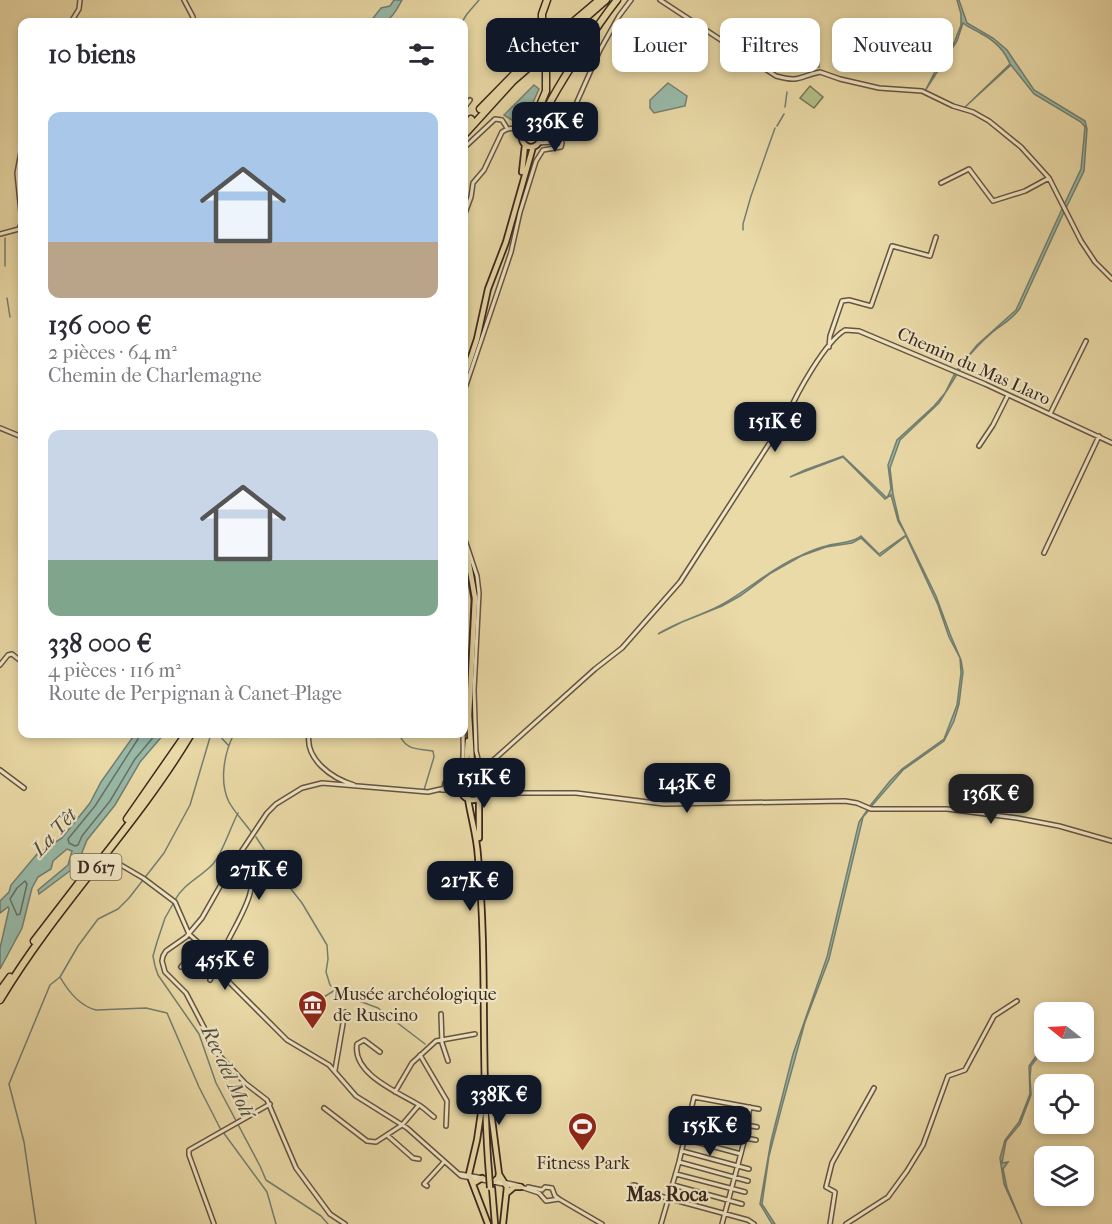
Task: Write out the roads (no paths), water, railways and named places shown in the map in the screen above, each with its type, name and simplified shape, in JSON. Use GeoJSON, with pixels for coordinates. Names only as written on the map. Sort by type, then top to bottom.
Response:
{"type":"FeatureCollection","features":[{"type":"Feature","properties":{"kind":"highway"},"geometry":{"type":"LineString","coordinates":[[530,129],[544,98],[547,84],[542,14],[547,0]]}},
{"type":"Feature","properties":{"kind":"highway"},"geometry":{"type":"LineString","coordinates":[[468,124],[505,82],[599,0]]}},
{"type":"Feature","properties":{"kind":"highway"},"geometry":{"type":"LineString","coordinates":[[468,131],[513,81],[606,0]]}},
{"type":"Feature","properties":{"kind":"highway"},"geometry":{"type":"LineString","coordinates":[[538,135],[540,121],[617,0]]}},
{"type":"Feature","properties":{"kind":"highway","name":"D 617"},"geometry":{"type":"LineString","coordinates":[[0,991],[35,940],[185,738]]}},
{"type":"Feature","properties":{"kind":"highway","name":"D 617"},"geometry":{"type":"LineString","coordinates":[[0,1000],[31,952],[152,793],[186,738]]}},
{"type":"Feature","properties":{"kind":"main road"},"geometry":{"type":"LineString","coordinates":[[468,359],[486,288],[508,226],[521,179],[525,145],[522,140],[523,134],[530,129],[538,135],[536,145],[506,242],[488,289],[477,339],[468,366]]}},
{"type":"Feature","properties":{"kind":"main road"},"geometry":{"type":"LineString","coordinates":[[525,145],[536,145]]}},
{"type":"Feature","properties":{"kind":"main road"},"geometry":{"type":"LineString","coordinates":[[468,559],[475,597],[469,715],[472,765],[486,784],[484,794],[479,798],[468,799]]}},
{"type":"Feature","properties":{"kind":"main road"},"geometry":{"type":"LineString","coordinates":[[468,568],[473,597],[468,670]]}},
{"type":"Feature","properties":{"kind":"main road"},"geometry":{"type":"LineString","coordinates":[[467,738],[467,758],[461,790],[468,799],[476,838],[480,888],[484,959],[484,1094],[490,1173],[493,1185],[494,1224]]}},
{"type":"Feature","properties":{"kind":"main road"},"geometry":{"type":"LineString","coordinates":[[463,779],[471,774],[478,775]]}},
{"type":"Feature","properties":{"kind":"main road"},"geometry":{"type":"LineString","coordinates":[[479,798],[478,834],[486,958],[486,1079],[490,1173]]}},
{"type":"Feature","properties":{"kind":"main road"},"geometry":{"type":"LineString","coordinates":[[486,1079],[499,1174],[505,1183],[507,1193],[503,1224]]}},
{"type":"Feature","properties":{"kind":"main road"},"geometry":{"type":"LineString","coordinates":[[484,1094],[477,1140],[475,1179],[488,1224]]}},
{"type":"Feature","properties":{"kind":"main road"},"geometry":{"type":"LineString","coordinates":[[493,1185],[499,1174]]}},
{"type":"Feature","properties":{"kind":"main road"},"geometry":{"type":"LineString","coordinates":[[507,1193],[514,1187],[521,1187]]}},
{"type":"Feature","properties":{"kind":"street"},"geometry":{"type":"LineString","coordinates":[[73,18],[79,9],[80,0]]}},
{"type":"Feature","properties":{"kind":"street"},"geometry":{"type":"LineString","coordinates":[[184,0],[193,18]]}},
{"type":"Feature","properties":{"kind":"street"},"geometry":{"type":"LineString","coordinates":[[536,145],[552,142],[561,136],[600,50],[619,15],[631,0]]}},
{"type":"Feature","properties":{"kind":"street"},"geometry":{"type":"LineString","coordinates":[[660,0],[776,76],[800,79],[820,72],[879,88],[922,91],[953,106],[973,112],[1021,147],[1048,178],[1081,241],[1095,262],[1112,279]]}},
{"type":"Feature","properties":{"kind":"street"},"geometry":{"type":"LineString","coordinates":[[468,144],[495,119],[502,120],[507,128]]}},
{"type":"Feature","properties":{"kind":"street"},"geometry":{"type":"LineString","coordinates":[[468,205],[473,183],[484,170],[502,132],[507,128],[512,128],[523,134]]}},
{"type":"Feature","properties":{"kind":"street"},"geometry":{"type":"LineString","coordinates":[[538,135],[547,141],[561,136]]}},
{"type":"Feature","properties":{"kind":"street"},"geometry":{"type":"LineString","coordinates":[[468,379],[511,252],[520,212],[536,161],[543,150],[560,149],[561,136]]}},
{"type":"Feature","properties":{"kind":"street"},"geometry":{"type":"LineString","coordinates":[[941,183],[969,169],[993,201],[1025,191],[1048,178]]}},
{"type":"Feature","properties":{"kind":"street"},"geometry":{"type":"LineString","coordinates":[[18,173],[18,188]]}},
{"type":"Feature","properties":{"kind":"street"},"geometry":{"type":"LineString","coordinates":[[0,234],[18,229]]}},
{"type":"Feature","properties":{"kind":"street","name":"Chemin du Mas Llaro"},"geometry":{"type":"LineString","coordinates":[[829,347],[830,336],[842,302],[849,300],[871,306],[892,246],[930,256],[936,237]]}},
{"type":"Feature","properties":{"kind":"street","name":"Chemin du Mas Llaro"},"geometry":{"type":"LineString","coordinates":[[488,770],[496,758],[595,669],[622,648],[680,582],[787,416],[798,391],[833,340],[845,330],[859,331],[1112,443]]}},
{"type":"Feature","properties":{"kind":"street"},"geometry":{"type":"LineString","coordinates":[[1050,414],[1086,341]]}},
{"type":"Feature","properties":{"kind":"street"},"geometry":{"type":"LineString","coordinates":[[979,446],[1008,395]]}},
{"type":"Feature","properties":{"kind":"street"},"geometry":{"type":"LineString","coordinates":[[0,428],[18,435]]}},
{"type":"Feature","properties":{"kind":"street"},"geometry":{"type":"LineString","coordinates":[[1044,553],[1099,436]]}},
{"type":"Feature","properties":{"kind":"street"},"geometry":{"type":"LineString","coordinates":[[468,549],[477,576],[479,593],[474,725],[479,763],[488,770]]}},
{"type":"Feature","properties":{"kind":"street"},"geometry":{"type":"LineString","coordinates":[[468,599],[468,625]]}},
{"type":"Feature","properties":{"kind":"street"},"geometry":{"type":"LineString","coordinates":[[0,664],[8,655],[12,654],[18,659]]}},
{"type":"Feature","properties":{"kind":"street"},"geometry":{"type":"LineString","coordinates":[[308,738],[310,750],[320,764],[333,776],[361,787]]}},
{"type":"Feature","properties":{"kind":"street"},"geometry":{"type":"LineString","coordinates":[[444,789],[445,783],[453,780],[460,773],[463,738]]}},
{"type":"Feature","properties":{"kind":"street"},"geometry":{"type":"LineString","coordinates":[[0,770],[24,788]]}},
{"type":"Feature","properties":{"kind":"street"},"geometry":{"type":"LineString","coordinates":[[478,775],[488,770]]}},
{"type":"Feature","properties":{"kind":"street"},"geometry":{"type":"LineString","coordinates":[[488,770],[486,784],[501,792],[512,793]]}},
{"type":"Feature","properties":{"kind":"street"},"geometry":{"type":"LineString","coordinates":[[444,789],[463,779]]}},
{"type":"Feature","properties":{"kind":"street"},"geometry":{"type":"LineString","coordinates":[[345,1224],[330,1214],[296,1168],[270,1104],[238,1076],[218,1054],[186,993],[165,972],[162,961],[166,951],[189,934],[202,918],[261,821],[276,804],[311,785],[322,783],[428,792],[444,789],[461,790]]}},
{"type":"Feature","properties":{"kind":"street"},"geometry":{"type":"LineString","coordinates":[[484,794],[576,793],[664,804],[845,801],[869,809],[947,809],[978,813],[1059,826],[1112,841]]}},
{"type":"Feature","properties":{"kind":"street"},"geometry":{"type":"LineString","coordinates":[[114,861],[145,880],[174,902],[189,934],[213,956],[218,969]]}},
{"type":"Feature","properties":{"kind":"street"},"geometry":{"type":"LineString","coordinates":[[210,980],[218,969],[221,951],[248,901],[252,879],[245,865],[239,865],[228,872]]}},
{"type":"Feature","properties":{"kind":"street"},"geometry":{"type":"LineString","coordinates":[[181,967],[191,955],[218,969],[287,1040],[334,1070],[356,1096],[402,1125],[459,1174],[493,1185],[505,1183],[541,1192]]}},
{"type":"Feature","properties":{"kind":"street"},"geometry":{"type":"LineString","coordinates":[[846,1224],[879,1204],[896,1187],[923,1145],[948,1076],[953,1072],[965,1070],[994,1016],[1017,1001]]}},
{"type":"Feature","properties":{"kind":"street"},"geometry":{"type":"LineString","coordinates":[[334,1070],[345,1012]]}},
{"type":"Feature","properties":{"kind":"street"},"geometry":{"type":"LineString","coordinates":[[441,1014],[442,1039],[448,1061]]}},
{"type":"Feature","properties":{"kind":"street"},"geometry":{"type":"LineString","coordinates":[[395,1092],[409,1067],[436,1041],[475,1034]]}},
{"type":"Feature","properties":{"kind":"street"},"geometry":{"type":"LineString","coordinates":[[381,1052],[364,1040],[357,1044],[359,1062],[380,1082],[419,1105],[434,1117]]}},
{"type":"Feature","properties":{"kind":"street"},"geometry":{"type":"LineString","coordinates":[[420,1055],[447,1101],[446,1126]]}},
{"type":"Feature","properties":{"kind":"street"},"geometry":{"type":"LineString","coordinates":[[830,1224],[835,1192],[826,1187],[829,1171],[874,1089]]}},
{"type":"Feature","properties":{"kind":"street"},"geometry":{"type":"LineString","coordinates":[[661,1224],[685,1140],[694,1097],[759,1109]]}},
{"type":"Feature","properties":{"kind":"street"},"geometry":{"type":"LineString","coordinates":[[214,1224],[189,1150],[270,1104]]}},
{"type":"Feature","properties":{"kind":"street"},"geometry":{"type":"LineString","coordinates":[[324,1108],[366,1141],[376,1142],[402,1125],[419,1105]]}},
{"type":"Feature","properties":{"kind":"street"},"geometry":{"type":"LineString","coordinates":[[722,1224],[741,1154],[750,1107]]}},
{"type":"Feature","properties":{"kind":"street"},"geometry":{"type":"LineString","coordinates":[[690,1115],[757,1127]]}},
{"type":"Feature","properties":{"kind":"street"},"geometry":{"type":"LineString","coordinates":[[688,1127],[756,1140]]}},
{"type":"Feature","properties":{"kind":"street"},"geometry":{"type":"LineString","coordinates":[[388,1136],[413,1158],[419,1159]]}},
{"type":"Feature","properties":{"kind":"street"},"geometry":{"type":"LineString","coordinates":[[685,1140],[741,1154]]}},
{"type":"Feature","properties":{"kind":"street"},"geometry":{"type":"LineString","coordinates":[[682,1151],[749,1169]]}},
{"type":"Feature","properties":{"kind":"street"},"geometry":{"type":"LineString","coordinates":[[427,1186],[424,1184],[444,1162]]}},
{"type":"Feature","properties":{"kind":"street"},"geometry":{"type":"LineString","coordinates":[[679,1162],[748,1181]]}},
{"type":"Feature","properties":{"kind":"street"},"geometry":{"type":"LineString","coordinates":[[676,1174],[745,1192]]}},
{"type":"Feature","properties":{"kind":"street"},"geometry":{"type":"LineString","coordinates":[[505,1183],[541,1192]]}},
{"type":"Feature","properties":{"kind":"street"},"geometry":{"type":"LineString","coordinates":[[673,1185],[742,1204]]}},
{"type":"Feature","properties":{"kind":"street"},"geometry":{"type":"LineString","coordinates":[[554,1197],[554,1191],[550,1187],[545,1187],[541,1192],[542,1199],[546,1201],[554,1197],[559,1199],[602,1224]]}},
{"type":"Feature","properties":{"kind":"street"},"geometry":{"type":"LineString","coordinates":[[638,1190],[725,1213],[754,1224]]}},
{"type":"Feature","properties":{"kind":"water"},"geometry":{"type":"Polygon","coordinates":[[[394,0],[402,0],[390,18],[373,18],[381,8],[390,6],[394,0]]]}},
{"type":"Feature","properties":{"kind":"water"},"geometry":{"type":"Polygon","coordinates":[[[957,0],[959,0],[967,23],[993,38],[1007,50],[1034,90],[1085,121],[1087,129],[1084,171],[1066,208],[1064,205],[1081,169],[1085,127],[1081,122],[1034,94],[1011,65],[965,107],[1010,64],[1002,49],[994,42],[963,23],[953,47],[961,25],[957,0]]]}},
{"type":"Feature","properties":{"kind":"water"},"geometry":{"type":"Polygon","coordinates":[[[668,83],[687,96],[685,106],[654,113],[650,108],[650,100],[668,83]]]}},
{"type":"Feature","properties":{"kind":"water"},"geometry":{"type":"Polygon","coordinates":[[[534,85],[539,89],[525,120],[515,122],[504,115],[534,85]]]}},
{"type":"Feature","properties":{"kind":"water"},"geometry":{"type":"Polygon","coordinates":[[[1062,209],[1064,212],[1020,308],[979,345],[959,371],[957,370],[977,345],[1016,310],[1062,209]]]}},
{"type":"Feature","properties":{"kind":"water"},"geometry":{"type":"Polygon","coordinates":[[[954,375],[956,376],[939,403],[900,440],[890,468],[899,520],[936,596],[961,660],[963,672],[959,704],[944,741],[903,770],[870,808],[902,769],[944,739],[957,705],[961,673],[960,658],[906,536],[880,556],[861,538],[852,543],[826,547],[801,556],[722,606],[658,634],[681,622],[721,605],[789,561],[816,549],[849,542],[861,536],[879,554],[906,535],[898,521],[891,495],[887,498],[891,489],[888,465],[897,440],[934,406],[945,393],[954,375]]]}},
{"type":"Feature","properties":{"kind":"water"},"geometry":{"type":"Polygon","coordinates":[[[843,456],[887,498],[885,499],[843,457],[790,477],[843,456]]]}},
{"type":"Feature","properties":{"kind":"water"},"geometry":{"type":"Polygon","coordinates":[[[132,738],[161,738],[140,762],[115,805],[87,840],[79,860],[71,870],[39,894],[38,890],[68,865],[72,851],[67,849],[53,861],[51,869],[38,877],[32,888],[22,928],[0,969],[0,948],[9,909],[8,907],[0,913],[0,901],[37,854],[62,838],[90,803],[101,782],[132,738]]]}},
{"type":"Feature","properties":{"kind":"water"},"geometry":{"type":"Polygon","coordinates":[[[868,809],[863,817],[829,959],[805,1022],[769,1156],[762,1204],[775,1224],[772,1224],[760,1204],[771,1141],[793,1054],[827,957],[859,822],[868,809]]]}},
{"type":"Feature","properties":{"kind":"water"},"geometry":{"type":"Polygon","coordinates":[[[1034,1059],[1030,1078],[1031,1095],[1020,1124],[1006,1141],[1002,1163],[1008,1162],[1003,1169],[1007,1188],[1022,1224],[1004,1184],[1000,1158],[1005,1140],[1019,1122],[1030,1094],[1029,1066],[1034,1059]]]}},
{"type":"Feature","properties":{"kind":"waterway","name":"Rec del Molí"},"geometry":{"type":"LineString","coordinates":[[464,18],[479,0]]}},
{"type":"Feature","properties":{"kind":"waterway"},"geometry":{"type":"LineString","coordinates":[[785,107],[787,92]]}},
{"type":"Feature","properties":{"kind":"waterway"},"geometry":{"type":"LineString","coordinates":[[777,126],[784,114]]}},
{"type":"Feature","properties":{"kind":"waterway"},"geometry":{"type":"LineString","coordinates":[[743,230],[751,196],[775,128]]}},
{"type":"Feature","properties":{"kind":"waterway"},"geometry":{"type":"LineString","coordinates":[[5,238],[5,266]]}},
{"type":"Feature","properties":{"kind":"waterway"},"geometry":{"type":"LineString","coordinates":[[7,298],[10,317]]}},
{"type":"Feature","properties":{"kind":"waterway"},"geometry":{"type":"LineString","coordinates":[[36,1224],[24,1142],[9,1084],[50,985],[60,977],[78,946],[98,919],[118,909],[164,853],[190,805],[210,738]]}},
{"type":"Feature","properties":{"kind":"waterway"},"geometry":{"type":"LineString","coordinates":[[222,738],[228,745]]}},
{"type":"Feature","properties":{"kind":"waterway","name":"Rec del Molí"},"geometry":{"type":"LineString","coordinates":[[232,738],[225,759],[224,786],[229,802],[252,833]]}},
{"type":"Feature","properties":{"kind":"waterway"},"geometry":{"type":"LineString","coordinates":[[401,738],[409,746],[433,751],[434,757],[424,790]]}},
{"type":"Feature","properties":{"kind":"waterway","name":"Rec del Molí"},"geometry":{"type":"LineString","coordinates":[[175,900],[187,885],[213,864],[238,813]]}},
{"type":"Feature","properties":{"kind":"waterway"},"geometry":{"type":"LineString","coordinates":[[256,837],[302,903],[327,945],[326,972],[330,985],[338,993],[378,1008],[425,1044]]}},
{"type":"Feature","properties":{"kind":"waterway","name":"Rec del Molí"},"geometry":{"type":"LineString","coordinates":[[173,904],[165,918],[153,956],[158,975],[199,1034],[216,1083],[266,1180],[321,1216],[328,1224]]}},
{"type":"Feature","properties":{"kind":"waterway"},"geometry":{"type":"LineString","coordinates":[[60,977],[75,997],[90,1008],[96,1010],[146,1008],[167,1013],[199,1087],[221,1130]]}},
{"type":"Feature","properties":{"kind":"waterway"},"geometry":{"type":"LineString","coordinates":[[309,1015],[316,1002],[335,990]]}},
{"type":"Feature","properties":{"kind":"waterway"},"geometry":{"type":"LineString","coordinates":[[223,1132],[267,1192],[276,1224]]}},
{"type":"Feature","properties":{"kind":"place","name":"Musée archéologique de Ruscino"},"geometry":{"type":"Point","coordinates":[312,1030]}},
{"type":"Feature","properties":{"kind":"place","name":"Fitness Park"},"geometry":{"type":"Point","coordinates":[583,1152]}},
{"type":"Feature","properties":{"kind":"district","name":"Mas Roca"},"geometry":{"type":"Point","coordinates":[667,1194]}},
{"type":"Feature","properties":{"kind":"water label","name":"La Têt"},"geometry":{"type":"Point","coordinates":[54,832]}}]}
